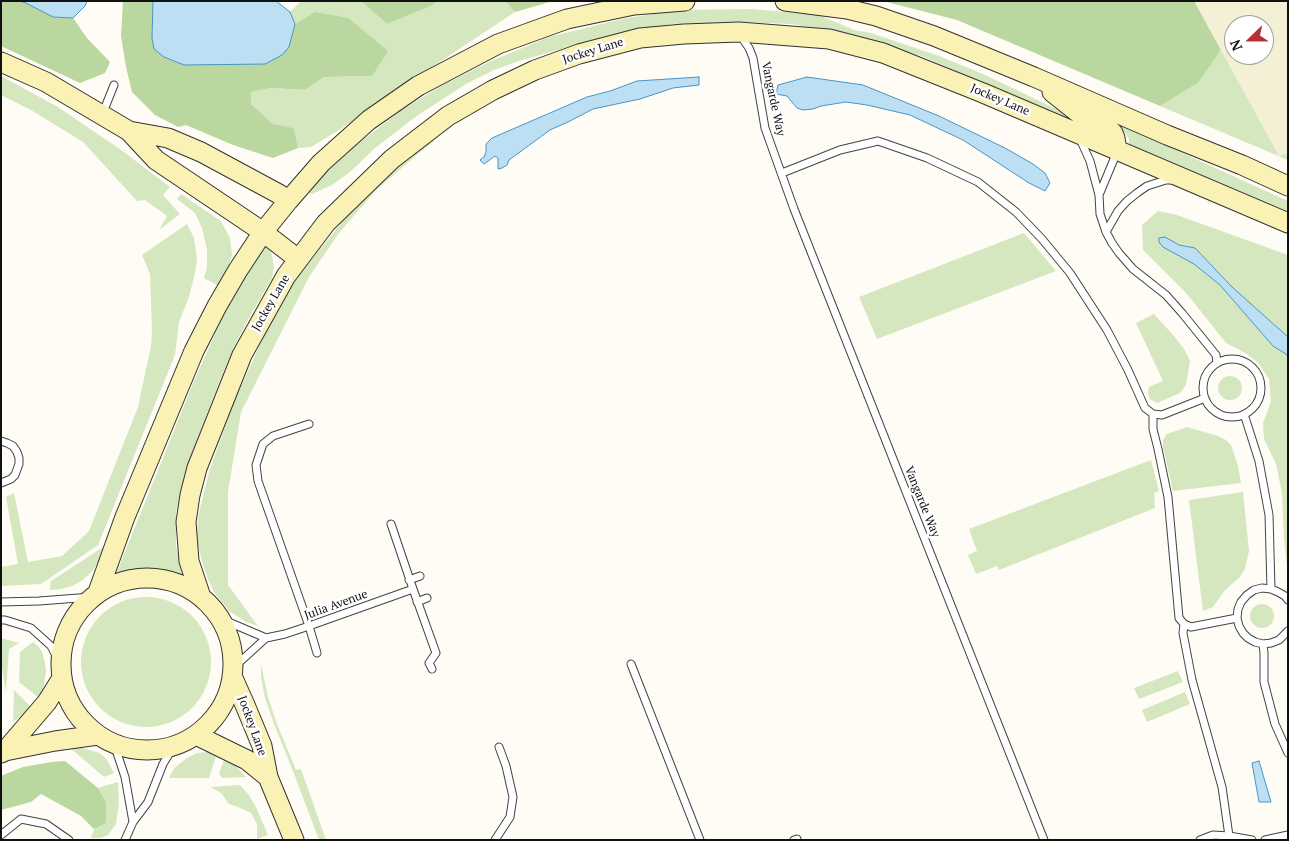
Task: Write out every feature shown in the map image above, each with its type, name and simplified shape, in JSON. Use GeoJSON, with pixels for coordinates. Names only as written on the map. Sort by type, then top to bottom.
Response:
{"type":"FeatureCollection","features":[{"type":"Feature","properties":{"kind":"street"},"geometry":{"type":"LineString","coordinates":[[95,595],[194,351],[230,284],[263,232],[321,163],[369,120],[418,86],[498,44],[567,19],[634,5],[686,1]]}},
{"type":"Feature","properties":{"kind":"street"},"geometry":{"type":"LineString","coordinates":[[785,1],[847,9],[876,16],[934,36],[1288,186]]}},
{"type":"Feature","properties":{"kind":"street","name":"Jockey Lane"},"geometry":{"type":"LineString","coordinates":[[201,597],[189,561],[186,522],[197,468],[242,355],[286,276],[326,223],[392,159],[448,116],[493,90],[535,70],[570,57],[640,38],[684,34],[739,32],[828,39],[883,52],[1288,223]]}},
{"type":"Feature","properties":{"kind":"street"},"geometry":{"type":"LineString","coordinates":[[1,62],[46,82],[129,130],[168,138],[208,156],[279,194],[288,201]]}},
{"type":"Feature","properties":{"kind":"street"},"geometry":{"type":"LineString","coordinates":[[1034,77],[1082,116],[1106,127],[1113,133],[1116,138],[1117,151]]}},
{"type":"Feature","properties":{"kind":"street"},"geometry":{"type":"LineString","coordinates":[[129,130],[156,160],[263,232],[298,259]]}},
{"type":"Feature","properties":{"kind":"street"},"geometry":{"type":"LineString","coordinates":[[150,578],[177,583],[201,597],[219,618],[230,642],[232,672],[228,693],[220,709],[196,735],[174,746],[154,750],[134,749],[106,740],[54,741],[3,752],[47,702],[61,670],[64,638],[75,616],[95,595],[123,581],[150,578]]}},
{"type":"Feature","properties":{"kind":"street"},"geometry":{"type":"LineString","coordinates":[[61,670],[68,700],[81,720],[106,740]]}},
{"type":"Feature","properties":{"kind":"street","name":"Jockey Lane"},"geometry":{"type":"LineString","coordinates":[[232,672],[262,746],[268,777],[294,840]]}},
{"type":"Feature","properties":{"kind":"street","name":"Jockey Lane"},"geometry":{"type":"LineString","coordinates":[[196,735],[247,760],[268,777]]}},
{"type":"Feature","properties":{"kind":"lane","name":"Vangarde Way"},"geometry":{"type":"LineString","coordinates":[[739,32],[753,58],[765,128],[794,209],[1044,840]]}},
{"type":"Feature","properties":{"kind":"lane"},"geometry":{"type":"LineString","coordinates":[[102,115],[114,85]]}},
{"type":"Feature","properties":{"kind":"lane"},"geometry":{"type":"LineString","coordinates":[[1076,133],[1090,161],[1099,195],[1100,214],[1112,243],[1133,269],[1166,295],[1182,313],[1216,355],[1217,363]]}},
{"type":"Feature","properties":{"kind":"lane"},"geometry":{"type":"LineString","coordinates":[[782,173],[840,150],[878,141],[927,158],[978,182],[1016,212],[1042,239],[1070,273],[1107,330],[1145,408],[1153,414],[1162,415],[1205,398]]}},
{"type":"Feature","properties":{"kind":"lane"},"geometry":{"type":"LineString","coordinates":[[1099,195],[1117,151]]}},
{"type":"Feature","properties":{"kind":"lane"},"geometry":{"type":"LineString","coordinates":[[1106,232],[1118,211],[1127,201],[1147,186],[1166,180],[1186,179]]}},
{"type":"Feature","properties":{"kind":"lane"},"geometry":{"type":"LineString","coordinates":[[1234,359],[1242,361],[1249,365],[1259,378],[1260,395],[1251,410],[1244,414],[1235,417],[1217,413],[1209,406],[1205,398],[1203,392],[1204,378],[1217,363],[1225,360],[1234,359]]}},
{"type":"Feature","properties":{"kind":"lane"},"geometry":{"type":"LineString","coordinates":[[1153,414],[1153,429],[1168,497],[1179,618],[1184,624],[1191,627],[1238,618]]}},
{"type":"Feature","properties":{"kind":"lane"},"geometry":{"type":"LineString","coordinates":[[1244,414],[1259,461],[1269,515],[1270,589]]}},
{"type":"Feature","properties":{"kind":"lane"},"geometry":{"type":"LineString","coordinates":[[309,424],[273,436],[263,444],[256,465],[258,481],[317,653]]}},
{"type":"Feature","properties":{"kind":"lane"},"geometry":{"type":"LineString","coordinates":[[1,442],[13,446],[17,452],[20,464],[16,475],[1,483]]}},
{"type":"Feature","properties":{"kind":"lane"},"geometry":{"type":"LineString","coordinates":[[391,524],[436,654],[430,663],[432,669]]}},
{"type":"Feature","properties":{"kind":"lane"},"geometry":{"type":"LineString","coordinates":[[409,580],[420,576]]}},
{"type":"Feature","properties":{"kind":"lane"},"geometry":{"type":"LineString","coordinates":[[1288,600],[1278,592],[1262,588],[1254,590],[1247,595],[1241,602],[1238,610],[1239,626],[1248,638],[1256,642],[1263,644],[1272,643],[1279,640],[1288,631]]}},
{"type":"Feature","properties":{"kind":"lane","name":"Julia Avenue"},"geometry":{"type":"LineString","coordinates":[[232,672],[266,638],[309,626],[412,589]]}},
{"type":"Feature","properties":{"kind":"lane"},"geometry":{"type":"LineString","coordinates":[[1,602],[39,601],[95,595]]}},
{"type":"Feature","properties":{"kind":"lane"},"geometry":{"type":"LineString","coordinates":[[417,602],[427,598]]}},
{"type":"Feature","properties":{"kind":"lane"},"geometry":{"type":"LineString","coordinates":[[219,618],[266,638]]}},
{"type":"Feature","properties":{"kind":"lane"},"geometry":{"type":"LineString","coordinates":[[1,620],[30,628],[51,646],[61,670]]}},
{"type":"Feature","properties":{"kind":"lane"},"geometry":{"type":"LineString","coordinates":[[1184,624],[1182,633],[1187,658],[1222,787],[1229,838]]}},
{"type":"Feature","properties":{"kind":"lane"},"geometry":{"type":"LineString","coordinates":[[1263,644],[1264,682],[1275,724],[1288,753]]}},
{"type":"Feature","properties":{"kind":"lane"},"geometry":{"type":"LineString","coordinates":[[631,664],[700,840]]}},
{"type":"Feature","properties":{"kind":"lane"},"geometry":{"type":"LineString","coordinates":[[106,740],[126,778],[133,822]]}},
{"type":"Feature","properties":{"kind":"lane"},"geometry":{"type":"LineString","coordinates":[[125,840],[133,822],[148,802],[163,764],[174,746]]}},
{"type":"Feature","properties":{"kind":"lane"},"geometry":{"type":"LineString","coordinates":[[495,840],[510,817],[513,797],[506,766],[499,747]]}},
{"type":"Feature","properties":{"kind":"lane"},"geometry":{"type":"LineString","coordinates":[[1,835],[21,819],[46,824],[69,840]]}},
{"type":"Feature","properties":{"kind":"lane"},"geometry":{"type":"LineString","coordinates":[[1265,840],[1288,834]]}},
{"type":"Feature","properties":{"kind":"lane"},"geometry":{"type":"LineString","coordinates":[[1200,840],[1213,835],[1252,840]]}},
{"type":"Feature","properties":{"kind":"shaded area"},"geometry":{"type":"Polygon","coordinates":[[[1194,1],[1288,1],[1288,153],[1279,156],[1229,65],[1274,65],[1274,15],[1224,15],[1224,56],[1194,1]]]}},
{"type":"Feature","properties":{"kind":"green space"},"geometry":{"type":"Polygon","coordinates":[[[1,1],[19,1],[53,17],[73,18],[87,38],[110,62],[105,73],[80,83],[1,46],[1,1]]]}},
{"type":"Feature","properties":{"kind":"green space"},"geometry":{"type":"Polygon","coordinates":[[[123,1],[153,1],[152,38],[154,48],[292,34],[295,24],[315,12],[348,18],[388,51],[372,76],[324,77],[305,90],[270,88],[251,92],[251,104],[273,124],[294,128],[298,148],[273,158],[233,145],[186,125],[178,127],[155,115],[132,92],[121,36],[123,1]]]}},
{"type":"Feature","properties":{"kind":"green space"},"geometry":{"type":"Polygon","coordinates":[[[301,1],[361,1],[387,24],[431,6],[438,1],[505,1],[515,12],[339,130],[311,147],[298,148],[294,128],[273,124],[251,104],[250,92],[270,88],[305,90],[324,77],[372,76],[315,12],[295,24],[290,12],[301,1]]]}},
{"type":"Feature","properties":{"kind":"green space"},"geometry":{"type":"Polygon","coordinates":[[[361,1],[438,1],[431,6],[387,24],[361,1]]]}},
{"type":"Feature","properties":{"kind":"green space"},"geometry":{"type":"Polygon","coordinates":[[[505,1],[553,1],[515,12],[505,1]]]}},
{"type":"Feature","properties":{"kind":"green space"},"geometry":{"type":"Polygon","coordinates":[[[883,1],[1194,1],[1221,50],[1198,83],[1160,106],[957,20],[883,1]]]}},
{"type":"Feature","properties":{"kind":"green space"},"geometry":{"type":"Polygon","coordinates":[[[752,9],[819,15],[854,30],[871,33],[939,56],[983,74],[1075,118],[1073,122],[924,57],[854,35],[791,24],[742,22],[673,24],[622,32],[519,61],[494,70],[466,84],[418,115],[375,148],[350,172],[332,185],[312,194],[309,193],[314,184],[354,147],[399,112],[439,87],[491,61],[549,37],[622,19],[677,10],[752,9]]]}},
{"type":"Feature","properties":{"kind":"green space"},"geometry":{"type":"Polygon","coordinates":[[[1221,50],[1224,55],[1224,65],[1229,65],[1279,156],[1288,153],[1288,160],[1160,106],[1198,83],[1221,50]]]}},
{"type":"Feature","properties":{"kind":"green space"},"geometry":{"type":"Polygon","coordinates":[[[1,76],[58,107],[124,152],[170,187],[163,195],[180,214],[159,230],[167,216],[145,200],[137,201],[83,142],[31,110],[1,95],[1,76]]]}},
{"type":"Feature","properties":{"kind":"green space"},"geometry":{"type":"Polygon","coordinates":[[[1088,110],[1288,201],[1288,214],[1129,145],[1129,139],[1124,131],[1088,110]]]}},
{"type":"Feature","properties":{"kind":"green space"},"geometry":{"type":"Polygon","coordinates":[[[434,140],[376,190],[339,233],[309,277],[241,412],[228,492],[228,585],[258,626],[246,622],[229,611],[214,592],[203,565],[197,534],[198,517],[209,472],[233,404],[268,327],[293,283],[343,221],[375,188],[417,151],[434,140]]]}},
{"type":"Feature","properties":{"kind":"green space"},"geometry":{"type":"Polygon","coordinates":[[[181,194],[221,221],[230,238],[232,255],[219,286],[204,278],[207,268],[207,250],[202,228],[195,213],[177,199],[181,194]]]}},
{"type":"Feature","properties":{"kind":"green space"},"geometry":{"type":"Polygon","coordinates":[[[1158,211],[1177,215],[1288,255],[1288,337],[1232,287],[1195,248],[1179,245],[1165,237],[1163,247],[1194,264],[1220,285],[1273,346],[1288,357],[1288,575],[1282,493],[1276,464],[1264,439],[1263,423],[1271,402],[1269,379],[1259,364],[1247,354],[1226,343],[1187,294],[1143,250],[1142,225],[1158,211]]]}},
{"type":"Feature","properties":{"kind":"green space"},"geometry":{"type":"Polygon","coordinates":[[[187,224],[194,238],[197,259],[189,297],[179,322],[175,355],[98,545],[41,584],[1,586],[1,567],[18,564],[6,497],[14,493],[28,562],[62,556],[89,531],[138,407],[151,346],[150,274],[142,255],[187,224]]]}},
{"type":"Feature","properties":{"kind":"green space"},"geometry":{"type":"Polygon","coordinates":[[[1024,233],[1056,271],[877,339],[859,297],[1024,233]]]}},
{"type":"Feature","properties":{"kind":"green space"},"geometry":{"type":"Polygon","coordinates":[[[265,244],[270,246],[274,267],[272,278],[233,349],[197,439],[181,490],[176,512],[176,546],[183,578],[152,570],[116,574],[192,386],[221,320],[265,244]]]}},
{"type":"Feature","properties":{"kind":"green space"},"geometry":{"type":"Polygon","coordinates":[[[1154,314],[1184,349],[1190,361],[1186,385],[1180,393],[1157,403],[1150,399],[1149,387],[1163,381],[1136,323],[1154,314]]]}},
{"type":"Feature","properties":{"kind":"green space"},"geometry":{"type":"Polygon","coordinates":[[[1225,376],[1235,376],[1242,383],[1242,393],[1235,400],[1225,400],[1218,393],[1218,383],[1225,376]]]}},
{"type":"Feature","properties":{"kind":"green space"},"geometry":{"type":"Polygon","coordinates":[[[1187,427],[1218,436],[1231,445],[1241,483],[1173,491],[1163,440],[1167,434],[1187,427]]]}},
{"type":"Feature","properties":{"kind":"green space"},"geometry":{"type":"Polygon","coordinates":[[[1151,460],[1159,491],[1154,493],[1155,508],[999,570],[997,566],[976,574],[968,555],[977,551],[969,529],[1151,460]]]}},
{"type":"Feature","properties":{"kind":"green space"},"geometry":{"type":"Polygon","coordinates":[[[1243,492],[1249,551],[1245,569],[1240,577],[1225,590],[1213,607],[1203,611],[1189,500],[1243,492]]]}},
{"type":"Feature","properties":{"kind":"green space"},"geometry":{"type":"Polygon","coordinates":[[[105,546],[93,570],[83,580],[72,586],[50,590],[51,581],[105,546]]]}},
{"type":"Feature","properties":{"kind":"green space"},"geometry":{"type":"Polygon","coordinates":[[[146,597],[159,598],[171,602],[192,616],[206,637],[210,649],[210,675],[206,687],[192,708],[171,722],[159,726],[146,727],[133,726],[121,722],[100,708],[86,687],[82,675],[81,662],[82,649],[86,637],[100,616],[121,602],[133,598],[146,597]]]}},
{"type":"Feature","properties":{"kind":"green space"},"geometry":{"type":"Polygon","coordinates":[[[1262,604],[1271,607],[1274,616],[1271,625],[1262,628],[1253,625],[1250,616],[1253,607],[1262,604]]]}},
{"type":"Feature","properties":{"kind":"green space"},"geometry":{"type":"Polygon","coordinates":[[[1,638],[19,643],[9,649],[6,692],[1,662],[1,638]]]}},
{"type":"Feature","properties":{"kind":"green space"},"geometry":{"type":"Polygon","coordinates":[[[33,642],[42,652],[46,672],[43,690],[39,698],[19,682],[20,652],[33,642]]]}},
{"type":"Feature","properties":{"kind":"green space"},"geometry":{"type":"Polygon","coordinates":[[[261,664],[268,697],[277,724],[296,770],[301,769],[326,840],[319,840],[274,724],[265,698],[261,677],[261,664]]]}},
{"type":"Feature","properties":{"kind":"green space"},"geometry":{"type":"Polygon","coordinates":[[[1178,671],[1183,682],[1139,699],[1134,688],[1178,671]]]}},
{"type":"Feature","properties":{"kind":"green space"},"geometry":{"type":"Polygon","coordinates":[[[14,690],[32,708],[13,722],[14,690]]]}},
{"type":"Feature","properties":{"kind":"green space"},"geometry":{"type":"Polygon","coordinates":[[[1185,692],[1190,704],[1147,722],[1142,710],[1185,692]]]}},
{"type":"Feature","properties":{"kind":"green space"},"geometry":{"type":"Polygon","coordinates":[[[68,746],[100,753],[107,760],[114,773],[104,777],[68,746]]]}},
{"type":"Feature","properties":{"kind":"green space"},"geometry":{"type":"Polygon","coordinates":[[[197,753],[217,753],[209,778],[169,778],[173,770],[187,758],[197,753]]]}},
{"type":"Feature","properties":{"kind":"green space"},"geometry":{"type":"Polygon","coordinates":[[[225,758],[232,762],[246,777],[222,778],[219,773],[225,758]]]}},
{"type":"Feature","properties":{"kind":"green space"},"geometry":{"type":"Polygon","coordinates":[[[65,761],[98,788],[106,802],[106,823],[94,829],[81,816],[41,794],[31,802],[1,810],[1,776],[23,767],[65,761]]]}},
{"type":"Feature","properties":{"kind":"green space"},"geometry":{"type":"Polygon","coordinates":[[[118,782],[119,804],[116,824],[108,835],[101,838],[91,838],[94,829],[106,823],[106,802],[98,788],[118,782]]]}},
{"type":"Feature","properties":{"kind":"green space"},"geometry":{"type":"Polygon","coordinates":[[[240,785],[255,805],[268,835],[257,839],[257,824],[251,813],[229,804],[221,793],[210,787],[240,785]]]}},
{"type":"Feature","properties":{"kind":"water"},"geometry":{"type":"Polygon","coordinates":[[[19,1],[87,1],[85,6],[73,18],[53,17],[19,1]]]}},
{"type":"Feature","properties":{"kind":"water"},"geometry":{"type":"Polygon","coordinates":[[[153,1],[276,1],[290,12],[295,24],[289,47],[282,55],[265,64],[184,65],[164,57],[154,49],[152,38],[153,1]]]}},
{"type":"Feature","properties":{"kind":"water"},"geometry":{"type":"Polygon","coordinates":[[[699,77],[699,85],[673,88],[640,99],[593,109],[550,130],[509,160],[507,165],[502,168],[498,169],[498,158],[495,156],[484,164],[480,160],[486,152],[486,144],[492,138],[587,97],[637,81],[699,77]]]}},
{"type":"Feature","properties":{"kind":"water"},"geometry":{"type":"Polygon","coordinates":[[[807,77],[863,85],[939,116],[1005,148],[1033,164],[1045,173],[1050,183],[1045,191],[1029,183],[963,140],[910,115],[846,102],[803,110],[797,108],[787,96],[776,94],[778,85],[807,77]]]}},
{"type":"Feature","properties":{"kind":"water"},"geometry":{"type":"Polygon","coordinates":[[[1165,237],[1179,245],[1195,248],[1232,287],[1288,337],[1288,357],[1273,346],[1220,285],[1194,264],[1163,247],[1159,242],[1159,238],[1165,237]]]}},
{"type":"Feature","properties":{"kind":"water"},"geometry":{"type":"Polygon","coordinates":[[[1259,761],[1271,802],[1259,802],[1252,763],[1259,761]]]}}]}
